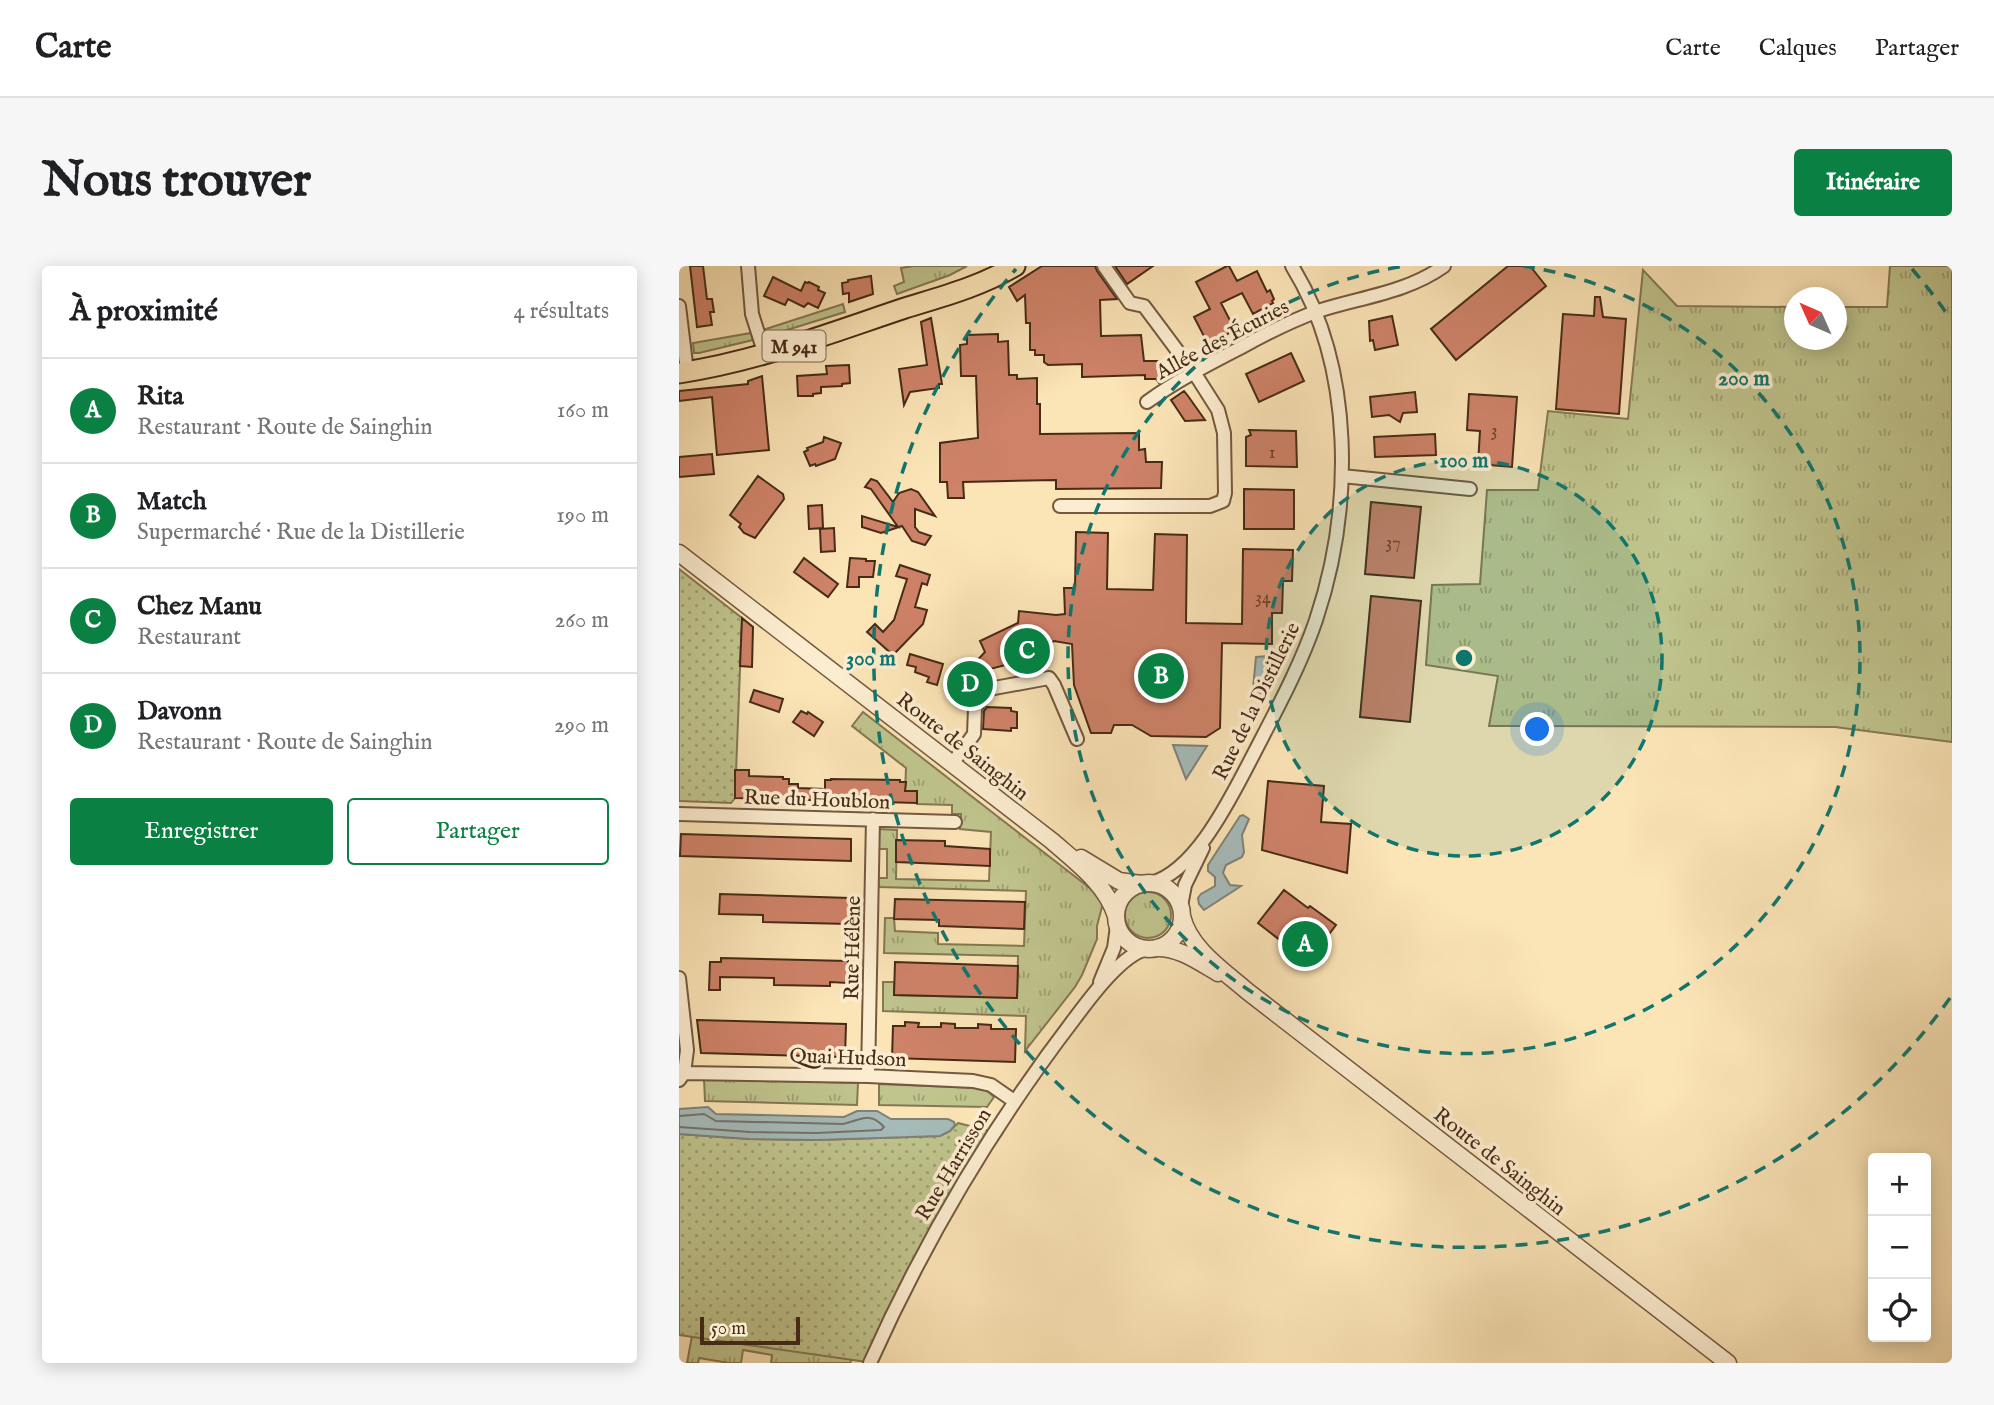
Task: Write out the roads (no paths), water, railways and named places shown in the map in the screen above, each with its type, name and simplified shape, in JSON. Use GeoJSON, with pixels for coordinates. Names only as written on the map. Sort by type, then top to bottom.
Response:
{"type":"FeatureCollection","features":[{"type":"Feature","properties":{"kind":"main road","name":"M 941"},"geometry":{"type":"LineString","coordinates":[[907,308],[992,266]]}},
{"type":"Feature","properties":{"kind":"main road","name":"M 941"},"geometry":{"type":"LineString","coordinates":[[683,373],[765,355],[963,291],[1015,266]]}},
{"type":"Feature","properties":{"kind":"street"},"geometry":{"type":"LineString","coordinates":[[748,266],[754,324],[765,355]]}},
{"type":"Feature","properties":{"kind":"street"},"geometry":{"type":"LineString","coordinates":[[1060,506],[1210,506],[1223,500],[1225,493],[1223,423],[1218,410],[1144,306],[1131,303],[1104,266]]}},
{"type":"Feature","properties":{"kind":"street","name":"Rue de la Distillerie"},"geometry":{"type":"LineString","coordinates":[[1146,884],[1167,878],[1195,850],[1237,787],[1301,659],[1315,621],[1333,553],[1342,476],[1337,395],[1326,340],[1316,312],[1292,266]]}},
{"type":"Feature","properties":{"kind":"street","name":"Allée des Écuries"},"geometry":{"type":"LineString","coordinates":[[1147,402],[1193,372],[1277,329],[1316,312],[1397,290],[1444,266]]}},
{"type":"Feature","properties":{"kind":"street"},"geometry":{"type":"LineString","coordinates":[[679,306],[683,373]]}},
{"type":"Feature","properties":{"kind":"street"},"geometry":{"type":"LineString","coordinates":[[1342,476],[1470,489]]}},
{"type":"Feature","properties":{"kind":"street","name":"Route de Sainghin"},"geometry":{"type":"LineString","coordinates":[[679,553],[1055,843],[1116,880],[1146,884]]}},
{"type":"Feature","properties":{"kind":"street"},"geometry":{"type":"LineString","coordinates":[[952,764],[974,734],[975,708],[989,689],[1049,678],[1055,685],[1077,739]]}},
{"type":"Feature","properties":{"kind":"street","name":"Rue du Houblon"},"geometry":{"type":"LineString","coordinates":[[679,814],[955,822]]}},
{"type":"Feature","properties":{"kind":"street","name":"Rue Hélène"},"geometry":{"type":"LineString","coordinates":[[868,1076],[873,820]]}},
{"type":"Feature","properties":{"kind":"street","name":"Rue de la Distillerie"},"geometry":{"type":"LineString","coordinates":[[1181,911],[1185,885],[1215,823]]}},
{"type":"Feature","properties":{"kind":"street","name":"Route de Sainghin"},"geometry":{"type":"LineString","coordinates":[[1055,843],[1104,891],[1117,921]]}},
{"type":"Feature","properties":{"kind":"street"},"geometry":{"type":"LineString","coordinates":[[1146,884],[1161,885],[1170,890],[1181,911],[1179,930],[1173,939],[1165,945],[1151,949],[1128,942],[1117,921],[1117,907],[1122,898],[1132,888],[1146,884]]}},
{"type":"Feature","properties":{"kind":"street","name":"Route de Sainghin"},"geometry":{"type":"LineString","coordinates":[[1181,911],[1186,931],[1218,966],[1247,991],[1728,1363]]}},
{"type":"Feature","properties":{"kind":"street","name":"Rue Harrisson"},"geometry":{"type":"LineString","coordinates":[[1091,997],[1111,956],[1117,921]]}},
{"type":"Feature","properties":{"kind":"street","name":"Route de Sainghin"},"geometry":{"type":"LineString","coordinates":[[1151,949],[1164,948],[1179,952],[1247,991]]}},
{"type":"Feature","properties":{"kind":"street","name":"Rue Harrisson"},"geometry":{"type":"LineString","coordinates":[[870,1363],[897,1304],[939,1225],[1014,1101],[1091,997],[1127,959],[1135,953],[1151,949]]}},
{"type":"Feature","properties":{"kind":"street"},"geometry":{"type":"LineString","coordinates":[[679,978],[688,1050],[682,1076]]}},
{"type":"Feature","properties":{"kind":"street","name":"Quai Hudson"},"geometry":{"type":"LineString","coordinates":[[682,1076],[868,1076],[983,1082],[1014,1101]]}},
{"type":"Feature","properties":{"kind":"water"},"geometry":{"type":"Polygon","coordinates":[[[1280,655],[1265,691],[1252,699],[1256,657],[1280,655]]]}},
{"type":"Feature","properties":{"kind":"water"},"geometry":{"type":"Polygon","coordinates":[[[1173,745],[1207,746],[1186,779],[1173,745]]]}},
{"type":"Feature","properties":{"kind":"water"},"geometry":{"type":"Polygon","coordinates":[[[1243,815],[1249,819],[1242,835],[1244,852],[1242,857],[1226,865],[1223,873],[1230,885],[1241,886],[1204,910],[1198,898],[1215,886],[1215,877],[1208,871],[1208,865],[1243,815]]]}},
{"type":"Feature","properties":{"kind":"water"},"geometry":{"type":"Polygon","coordinates":[[[708,1107],[716,1114],[844,1117],[857,1111],[877,1111],[891,1119],[948,1119],[955,1125],[940,1136],[817,1140],[679,1134],[679,1109],[708,1107]]]}},
{"type":"Feature","properties":{"kind":"place","name":"Chez Manu"},"geometry":{"type":"Point","coordinates":[1027,651]}},
{"type":"Feature","properties":{"kind":"place","name":"Match"},"geometry":{"type":"Point","coordinates":[1161,676]}},
{"type":"Feature","properties":{"kind":"place","name":"Davonn"},"geometry":{"type":"Point","coordinates":[970,684]}},
{"type":"Feature","properties":{"kind":"place","name":"Rita"},"geometry":{"type":"Point","coordinates":[1305,944]}}]}
